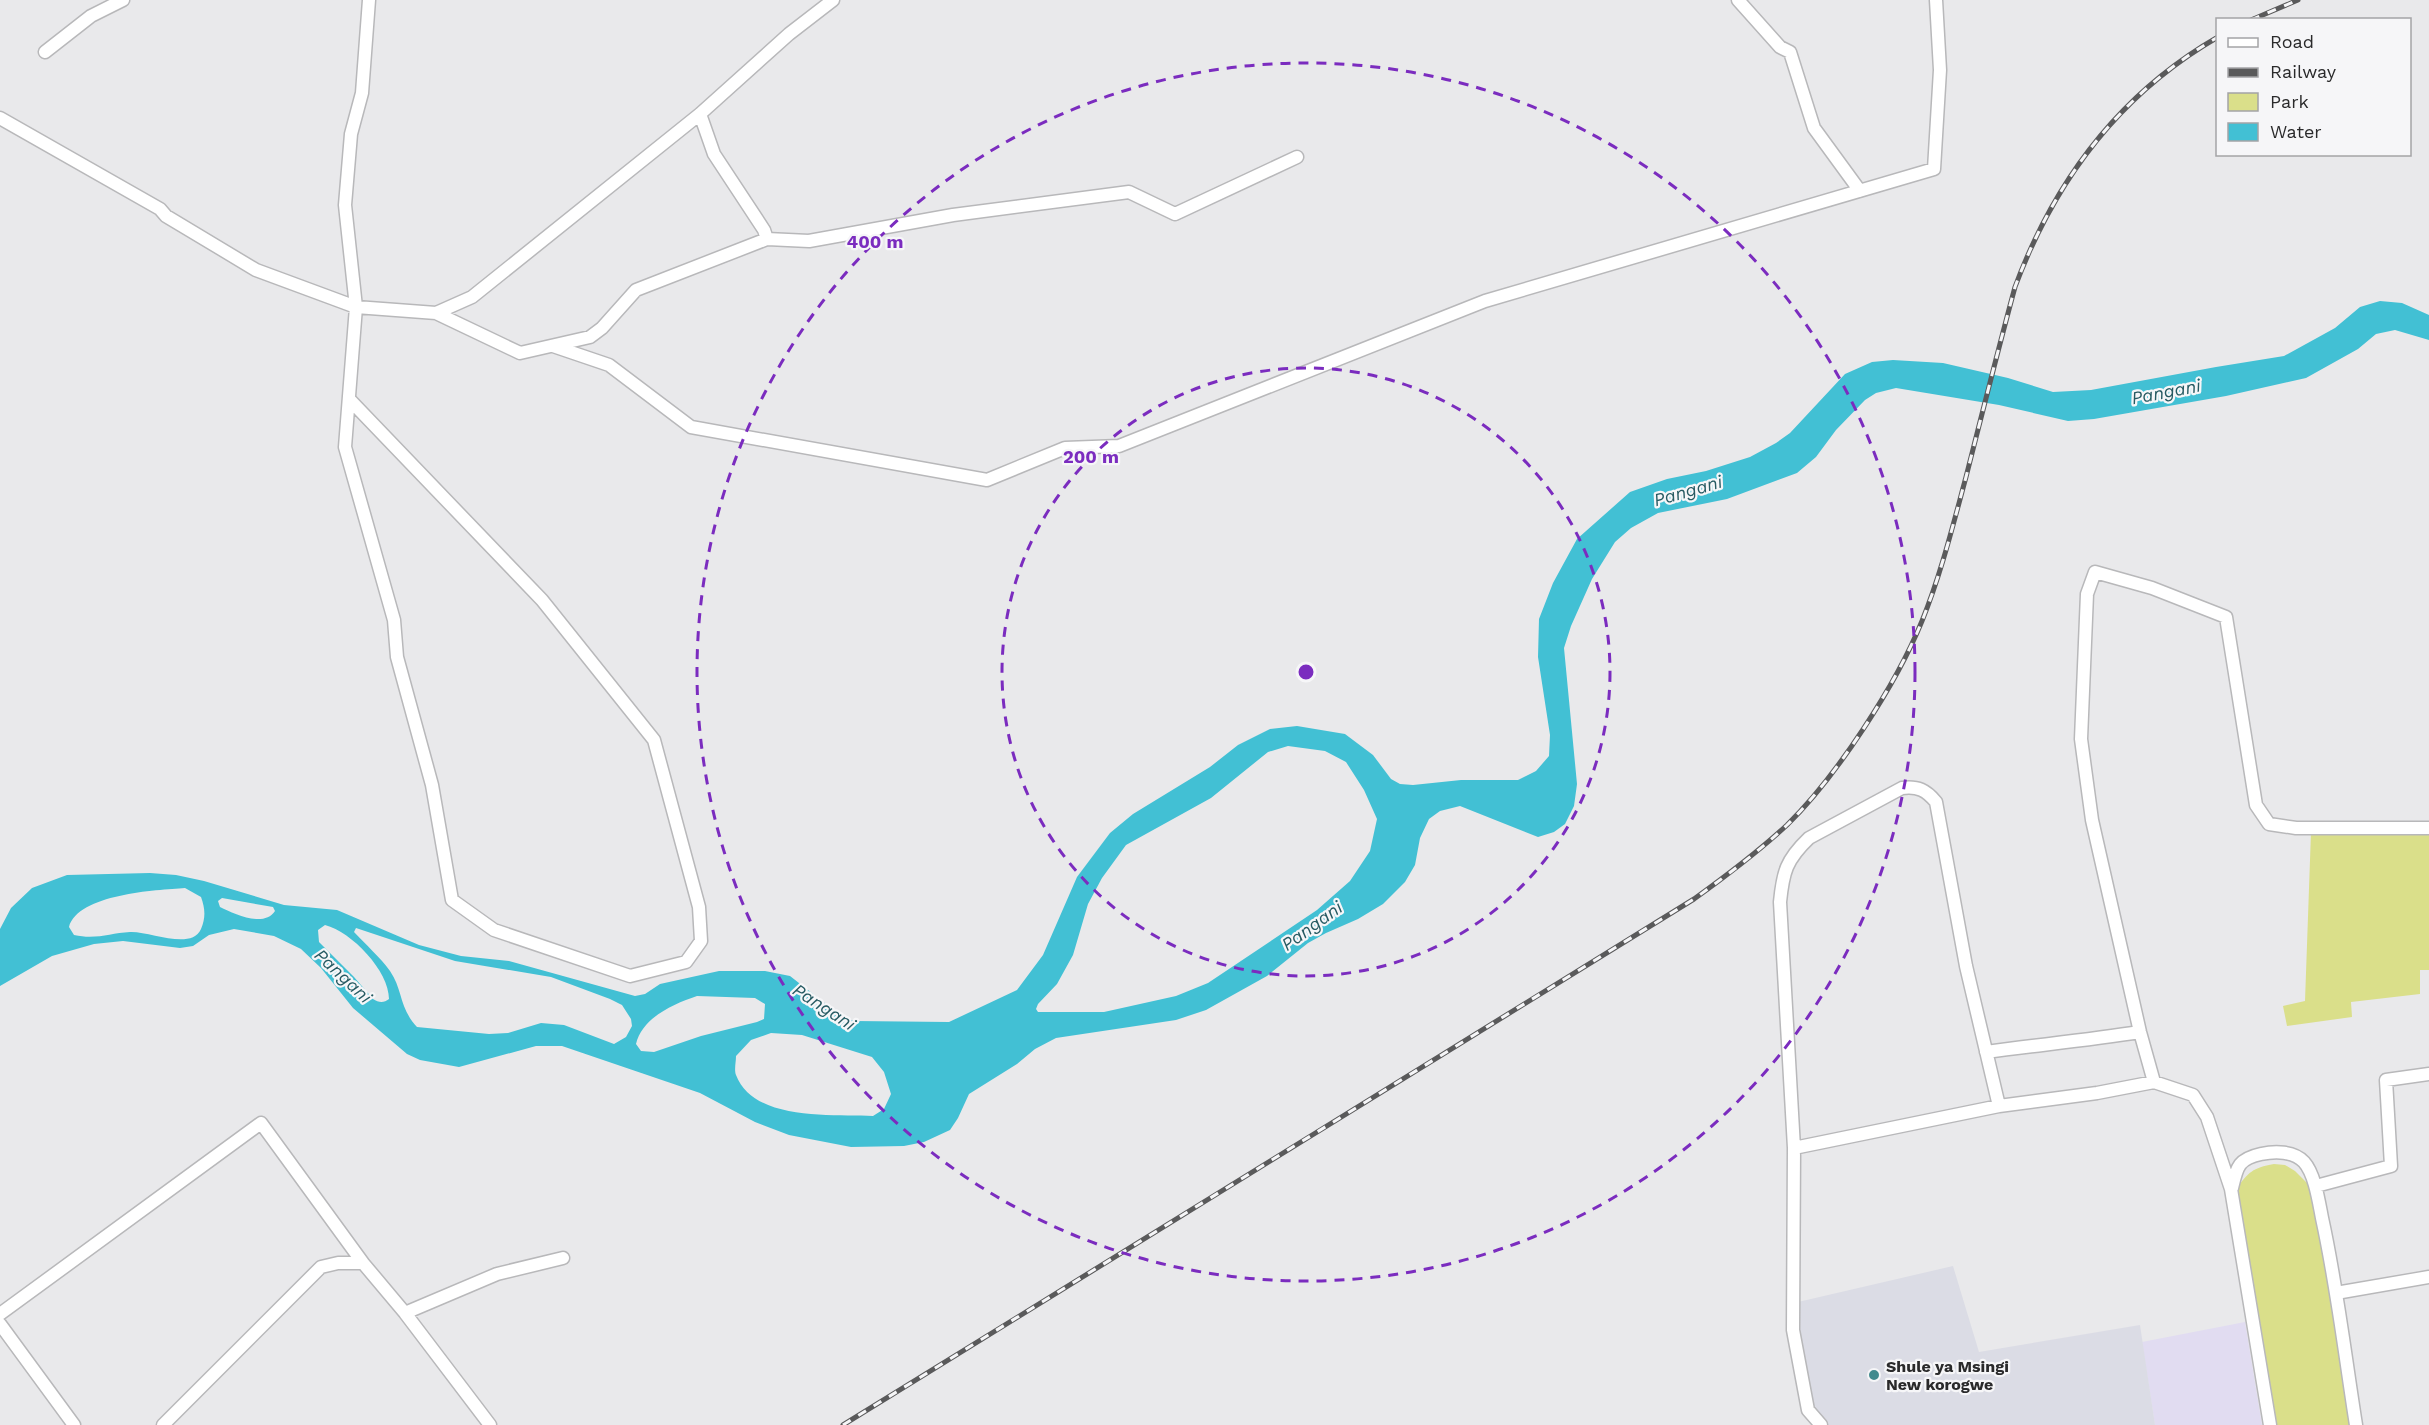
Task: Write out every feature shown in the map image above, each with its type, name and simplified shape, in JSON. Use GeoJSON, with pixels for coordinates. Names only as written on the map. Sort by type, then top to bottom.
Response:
{"type":"FeatureCollection","features":[{"type":"Feature","properties":{"kind":"street"},"geometry":{"type":"LineString","coordinates":[[45,52],[91,16],[123,0]]}},
{"type":"Feature","properties":{"kind":"street"},"geometry":{"type":"LineString","coordinates":[[349,399],[542,600],[654,740],[699,907],[701,941],[686,962],[630,976],[494,930],[452,900],[432,785],[397,657],[394,620],[345,447],[356,307],[345,205],[351,134],[362,93],[369,0]]}},
{"type":"Feature","properties":{"kind":"street"},"geometry":{"type":"LineString","coordinates":[[436,313],[472,297],[700,114],[789,34],[833,0]]}},
{"type":"Feature","properties":{"kind":"street"},"geometry":{"type":"LineString","coordinates":[[1738,0],[1780,47],[1791,52],[1814,128],[1860,191]]}},
{"type":"Feature","properties":{"kind":"street"},"geometry":{"type":"LineString","coordinates":[[553,345],[609,365],[691,427],[987,480],[1065,448],[1119,446],[1485,301],[1934,169],[1940,70],[1936,0]]}},
{"type":"Feature","properties":{"kind":"street"},"geometry":{"type":"LineString","coordinates":[[700,114],[714,154],[767,239]]}},
{"type":"Feature","properties":{"kind":"street"},"geometry":{"type":"LineString","coordinates":[[0,118],[160,209],[166,216],[256,270],[356,307],[436,313],[520,353],[590,337],[602,328],[636,290],[767,239],[809,242],[953,215],[1129,192],[1175,214],[1297,157]]}},
{"type":"Feature","properties":{"kind":"street"},"geometry":{"type":"LineString","coordinates":[[2154,1082],[2140,1032],[2092,820],[2081,739],[2087,594],[2095,572],[2152,588],[2226,617],[2256,806],[2269,824],[2296,828],[2429,828]]}},
{"type":"Feature","properties":{"kind":"street"},"geometry":{"type":"LineString","coordinates":[[1821,1425],[1808,1410],[1793,1330],[1794,1148],[1780,902],[1783,873],[1797,850],[1809,838],[1902,788],[1915,786],[1929,794],[1936,802],[1966,966],[1999,1106]]}},
{"type":"Feature","properties":{"kind":"street"},"geometry":{"type":"LineString","coordinates":[[1986,1052],[2049,1043],[2064,1044],[2140,1032]]}},
{"type":"Feature","properties":{"kind":"street"},"geometry":{"type":"LineString","coordinates":[[2316,1186],[2391,1166],[2386,1080],[2429,1074]]}},
{"type":"Feature","properties":{"kind":"street"},"geometry":{"type":"LineString","coordinates":[[1794,1148],[1999,1106],[2097,1093],[2154,1082],[2193,1095],[2208,1117],[2231,1189],[2270,1425]]}},
{"type":"Feature","properties":{"kind":"street"},"geometry":{"type":"LineString","coordinates":[[0,1314],[261,1123],[363,1263],[405,1313],[490,1425]]}},
{"type":"Feature","properties":{"kind":"street"},"geometry":{"type":"LineString","coordinates":[[2231,1189],[2238,1165],[2251,1156],[2273,1151],[2289,1153],[2304,1162],[2316,1186],[2336,1293],[2356,1425]]}},
{"type":"Feature","properties":{"kind":"street"},"geometry":{"type":"LineString","coordinates":[[405,1313],[497,1274],[563,1258]]}},
{"type":"Feature","properties":{"kind":"street"},"geometry":{"type":"LineString","coordinates":[[163,1425],[321,1267],[338,1263],[363,1263]]}},
{"type":"Feature","properties":{"kind":"street"},"geometry":{"type":"LineString","coordinates":[[2336,1293],[2429,1277]]}},
{"type":"Feature","properties":{"kind":"street"},"geometry":{"type":"LineString","coordinates":[[0,1324],[74,1425]]}},
{"type":"Feature","properties":{"kind":"shaded area"},"geometry":{"type":"Polygon","coordinates":[[[1953,1266],[1979,1352],[2140,1325],[2155,1425],[1827,1425],[1811,1408],[1797,1329],[1798,1302],[1953,1266]]]}},
{"type":"Feature","properties":{"kind":"shaded area"},"geometry":{"type":"Polygon","coordinates":[[[2245,1322],[2262,1425],[2155,1425],[2142,1342],[2245,1322]]]}},
{"type":"Feature","properties":{"kind":"green space"},"geometry":{"type":"Polygon","coordinates":[[[2311,832],[2429,832],[2429,970],[2420,970],[2420,994],[2351,1002],[2352,1017],[2287,1026],[2283,1006],[2305,1001],[2311,832]]]}},
{"type":"Feature","properties":{"kind":"green space"},"geometry":{"type":"Polygon","coordinates":[[[2274,1164],[2285,1165],[2295,1171],[2311,1187],[2325,1255],[2351,1425],[2275,1425],[2236,1189],[2252,1172],[2274,1164]]]}},
{"type":"Feature","properties":{"kind":"water","name":"Pangani"},"geometry":{"type":"Polygon","coordinates":[[[2380,301],[2402,303],[2429,315],[2429,340],[2395,330],[2376,334],[2358,349],[2306,378],[2226,396],[2094,419],[2068,421],[1999,405],[1896,388],[1876,393],[1865,400],[1836,430],[1816,457],[1797,473],[1727,499],[1658,513],[1631,528],[1615,542],[1592,579],[1564,648],[1577,784],[1574,806],[1565,824],[1554,832],[1538,837],[1460,806],[1440,811],[1429,819],[1420,838],[1415,865],[1405,882],[1383,904],[1308,943],[1267,976],[1206,1010],[1176,1020],[1056,1038],[1035,1049],[1017,1064],[969,1094],[950,1130],[924,1142],[904,1146],[851,1147],[789,1135],[755,1122],[700,1093],[562,1046],[536,1046],[459,1067],[420,1060],[407,1054],[353,1008],[321,968],[301,949],[274,936],[234,929],[209,935],[193,946],[180,948],[123,941],[94,944],[52,956],[0,986],[0,929],[11,908],[32,888],[67,875],[150,873],[176,875],[204,881],[284,905],[337,910],[419,945],[461,956],[509,961],[635,996],[645,994],[660,984],[719,971],[765,971],[790,976],[840,1015],[854,1021],[949,1022],[1017,990],[1043,955],[1077,877],[1110,833],[1133,814],[1210,767],[1238,745],[1270,729],[1297,726],[1345,734],[1373,755],[1391,779],[1400,784],[1413,785],[1461,780],[1518,780],[1536,771],[1549,756],[1550,735],[1538,657],[1539,619],[1553,583],[1577,539],[1630,492],[1667,479],[1706,471],[1750,457],[1776,443],[1790,433],[1845,374],[1872,362],[1893,360],[1943,363],[2008,378],[2053,392],[2091,390],[2284,356],[2335,328],[2360,307],[2380,301]],[[1288,746],[1268,752],[1211,798],[1126,845],[1102,878],[1088,904],[1073,955],[1057,984],[1038,1004],[1036,1009],[1038,1012],[1104,1012],[1176,996],[1208,983],[1317,910],[1350,881],[1370,851],[1377,819],[1364,790],[1346,762],[1325,751],[1288,746]],[[185,888],[120,896],[87,907],[75,916],[69,927],[74,935],[96,937],[130,932],[179,939],[188,939],[196,935],[201,929],[204,917],[201,897],[185,888]],[[222,898],[218,901],[220,907],[241,916],[256,919],[264,919],[275,911],[273,907],[222,898]],[[325,925],[318,930],[319,942],[373,999],[381,1002],[389,999],[383,977],[376,965],[357,944],[336,929],[325,925]],[[356,928],[354,932],[394,978],[407,1013],[417,1027],[489,1034],[508,1033],[541,1023],[564,1025],[614,1044],[626,1037],[632,1026],[631,1019],[622,1005],[551,977],[455,961],[356,928]],[[697,996],[660,1013],[645,1027],[636,1044],[641,1051],[654,1052],[701,1036],[764,1019],[765,1004],[755,998],[697,996]],[[771,1033],[751,1040],[736,1056],[735,1073],[745,1090],[759,1101],[777,1108],[817,1115],[873,1116],[884,1109],[891,1094],[884,1072],[872,1057],[802,1035],[771,1033]]]}},
{"type":"Feature","properties":{"kind":"railway"},"geometry":{"type":"LineString","coordinates":[[2256,18],[2298,0]]}},
{"type":"Feature","properties":{"kind":"railway"},"geometry":{"type":"LineString","coordinates":[[843,1425],[1694,899],[1742,864],[1787,825],[1826,781],[1864,729],[1897,673],[1922,621],[1951,531],[2015,287],[2049,212],[2070,177],[2121,113],[2150,85],[2182,60],[2216,38]]}},
{"type":"Feature","properties":{"kind":"place","name":"Shule ya Msingi New korogwe"},"geometry":{"type":"Point","coordinates":[1874,1375]}}]}
